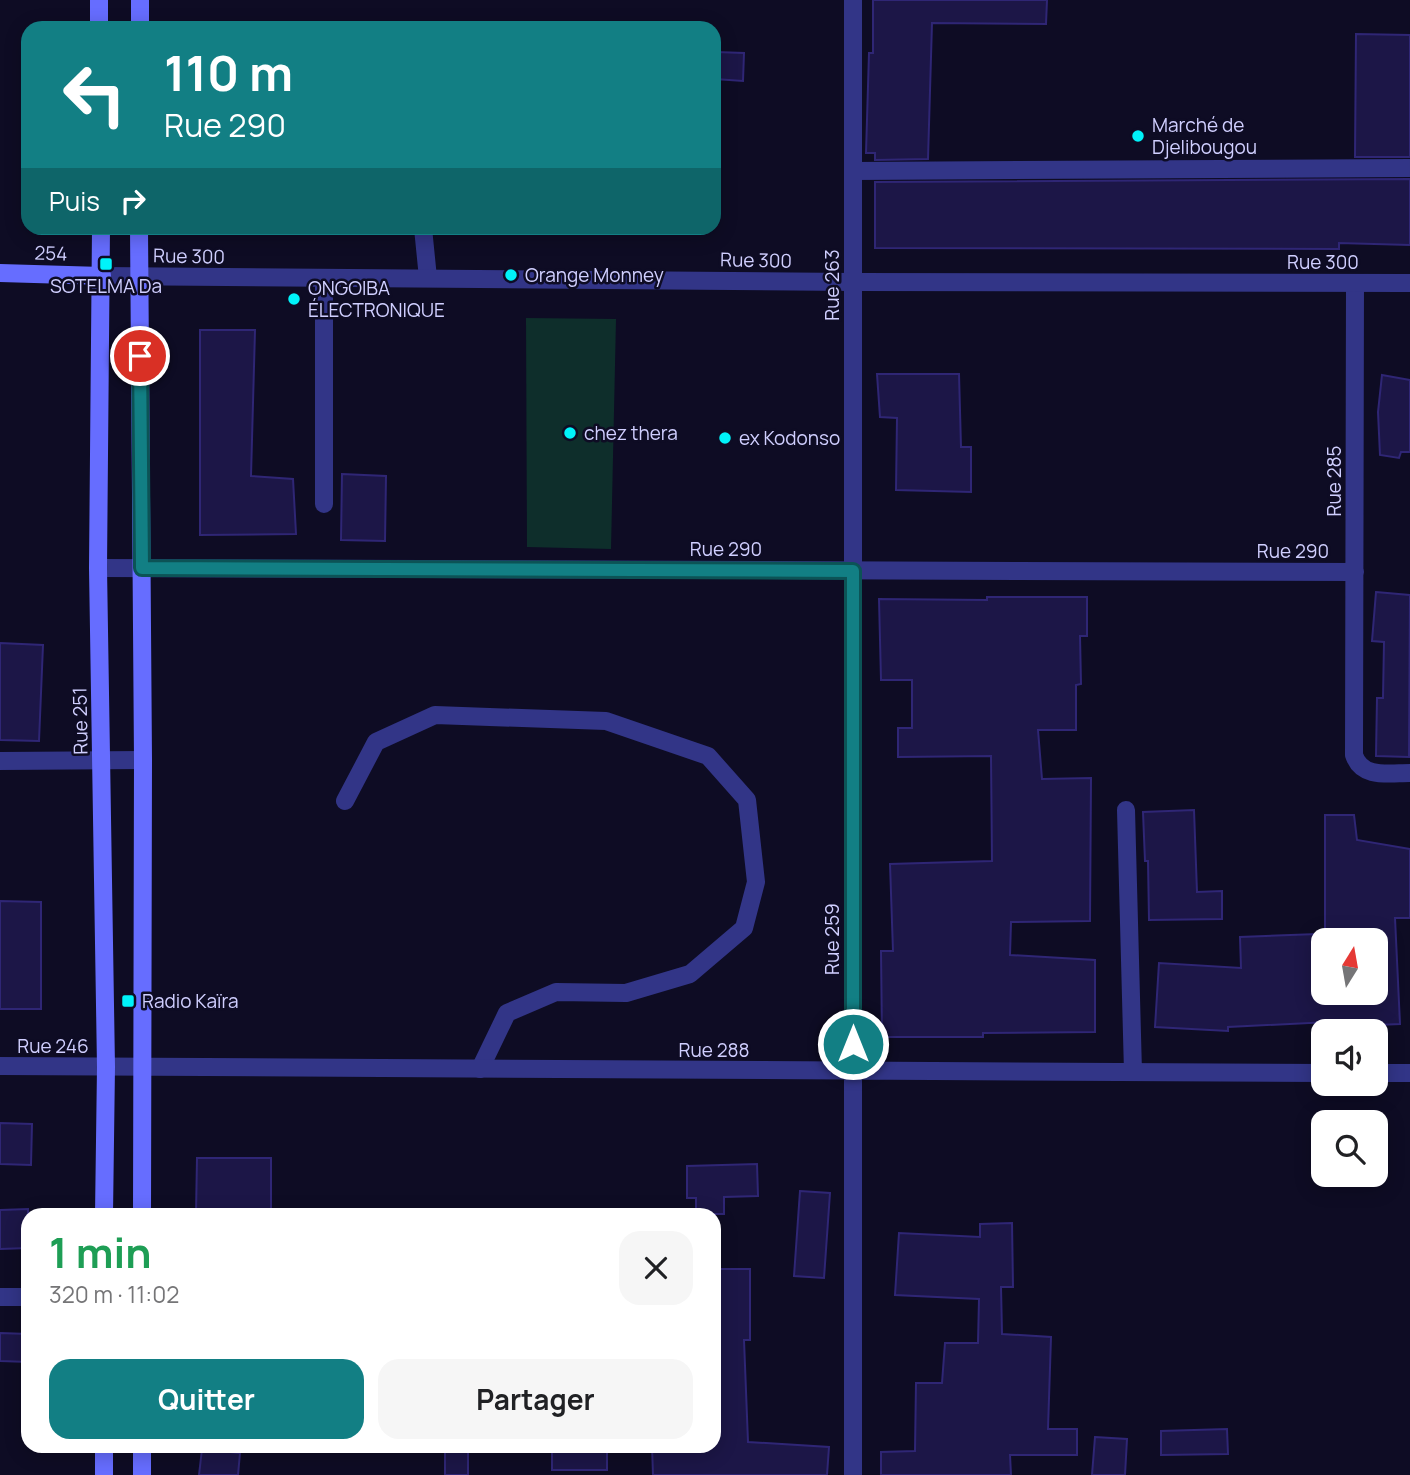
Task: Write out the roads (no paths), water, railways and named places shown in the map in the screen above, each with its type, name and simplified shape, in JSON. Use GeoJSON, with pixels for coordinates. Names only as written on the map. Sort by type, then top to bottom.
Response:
{"type":"FeatureCollection","features":[{"type":"Feature","properties":{"kind":"main road"},"geometry":{"type":"LineString","coordinates":[[99,0],[99,21]]}},
{"type":"Feature","properties":{"kind":"main road"},"geometry":{"type":"LineString","coordinates":[[140,0],[140,21]]}},
{"type":"Feature","properties":{"kind":"main road","name":"Rue 251"},"geometry":{"type":"LineString","coordinates":[[101,235],[98,568],[106,1067],[104,1208]]}},
{"type":"Feature","properties":{"kind":"main road"},"geometry":{"type":"LineString","coordinates":[[139,235],[143,761],[142,1208]]}},
{"type":"Feature","properties":{"kind":"main road","name":"254"},"geometry":{"type":"LineString","coordinates":[[0,273],[102,276]]}},
{"type":"Feature","properties":{"kind":"main road"},"geometry":{"type":"LineString","coordinates":[[104,1453],[104,1475]]}},
{"type":"Feature","properties":{"kind":"main road"},"geometry":{"type":"LineString","coordinates":[[142,1453],[142,1475]]}},
{"type":"Feature","properties":{"kind":"street","name":"Rue 263"},"geometry":{"type":"LineString","coordinates":[[853,0],[853,571]]}},
{"type":"Feature","properties":{"kind":"street"},"geometry":{"type":"LineString","coordinates":[[853,171],[1410,168]]}},
{"type":"Feature","properties":{"kind":"street"},"geometry":{"type":"LineString","coordinates":[[424,235],[428,278]]}},
{"type":"Feature","properties":{"kind":"street","name":"Rue 300"},"geometry":{"type":"LineString","coordinates":[[102,276],[1410,283]]}},
{"type":"Feature","properties":{"kind":"street"},"geometry":{"type":"LineString","coordinates":[[324,278],[324,504]]}},
{"type":"Feature","properties":{"kind":"street","name":"Rue 285"},"geometry":{"type":"LineString","coordinates":[[1355,284],[1354,755],[1364,770],[1371,773],[1410,773]]}},
{"type":"Feature","properties":{"kind":"street","name":"Rue 290"},"geometry":{"type":"LineString","coordinates":[[98,568],[1355,572]]}},
{"type":"Feature","properties":{"kind":"street","name":"Rue 259"},"geometry":{"type":"LineString","coordinates":[[853,571],[853,1475]]}},
{"type":"Feature","properties":{"kind":"street"},"geometry":{"type":"LineString","coordinates":[[345,801],[376,743],[435,715],[606,721],[708,755],[747,800],[756,881],[744,928],[690,974],[626,993],[556,992],[508,1013],[480,1069]]}},
{"type":"Feature","properties":{"kind":"street"},"geometry":{"type":"LineString","coordinates":[[0,761],[143,761]]}},
{"type":"Feature","properties":{"kind":"street"},"geometry":{"type":"LineString","coordinates":[[1126,810],[1133,1072]]}},
{"type":"Feature","properties":{"kind":"street","name":"Rue 246"},"geometry":{"type":"LineString","coordinates":[[0,1066],[106,1067]]}},
{"type":"Feature","properties":{"kind":"street","name":"Rue 288"},"geometry":{"type":"LineString","coordinates":[[106,1067],[1311,1073]]}},
{"type":"Feature","properties":{"kind":"street"},"geometry":{"type":"LineString","coordinates":[[1388,1073],[1410,1073]]}},
{"type":"Feature","properties":{"kind":"street"},"geometry":{"type":"LineString","coordinates":[[0,1297],[21,1297]]}},
{"type":"Feature","properties":{"kind":"place","name":"Marché de Djelibougou"},"geometry":{"type":"Point","coordinates":[1138,136]}},
{"type":"Feature","properties":{"kind":"place","name":"SOTELMA Da"},"geometry":{"type":"Point","coordinates":[106,264]}},
{"type":"Feature","properties":{"kind":"place","name":"Orange Monney"},"geometry":{"type":"Point","coordinates":[511,275]}},
{"type":"Feature","properties":{"kind":"place","name":"ONGOIBA ÉLECTRONIQUE"},"geometry":{"type":"Point","coordinates":[294,299]}},
{"type":"Feature","properties":{"kind":"place","name":"chez thera"},"geometry":{"type":"Point","coordinates":[570,433]}},
{"type":"Feature","properties":{"kind":"place","name":"ex Kodonso"},"geometry":{"type":"Point","coordinates":[725,438]}},
{"type":"Feature","properties":{"kind":"place","name":"Radio Kaïra"},"geometry":{"type":"Point","coordinates":[128,1001]}}]}
